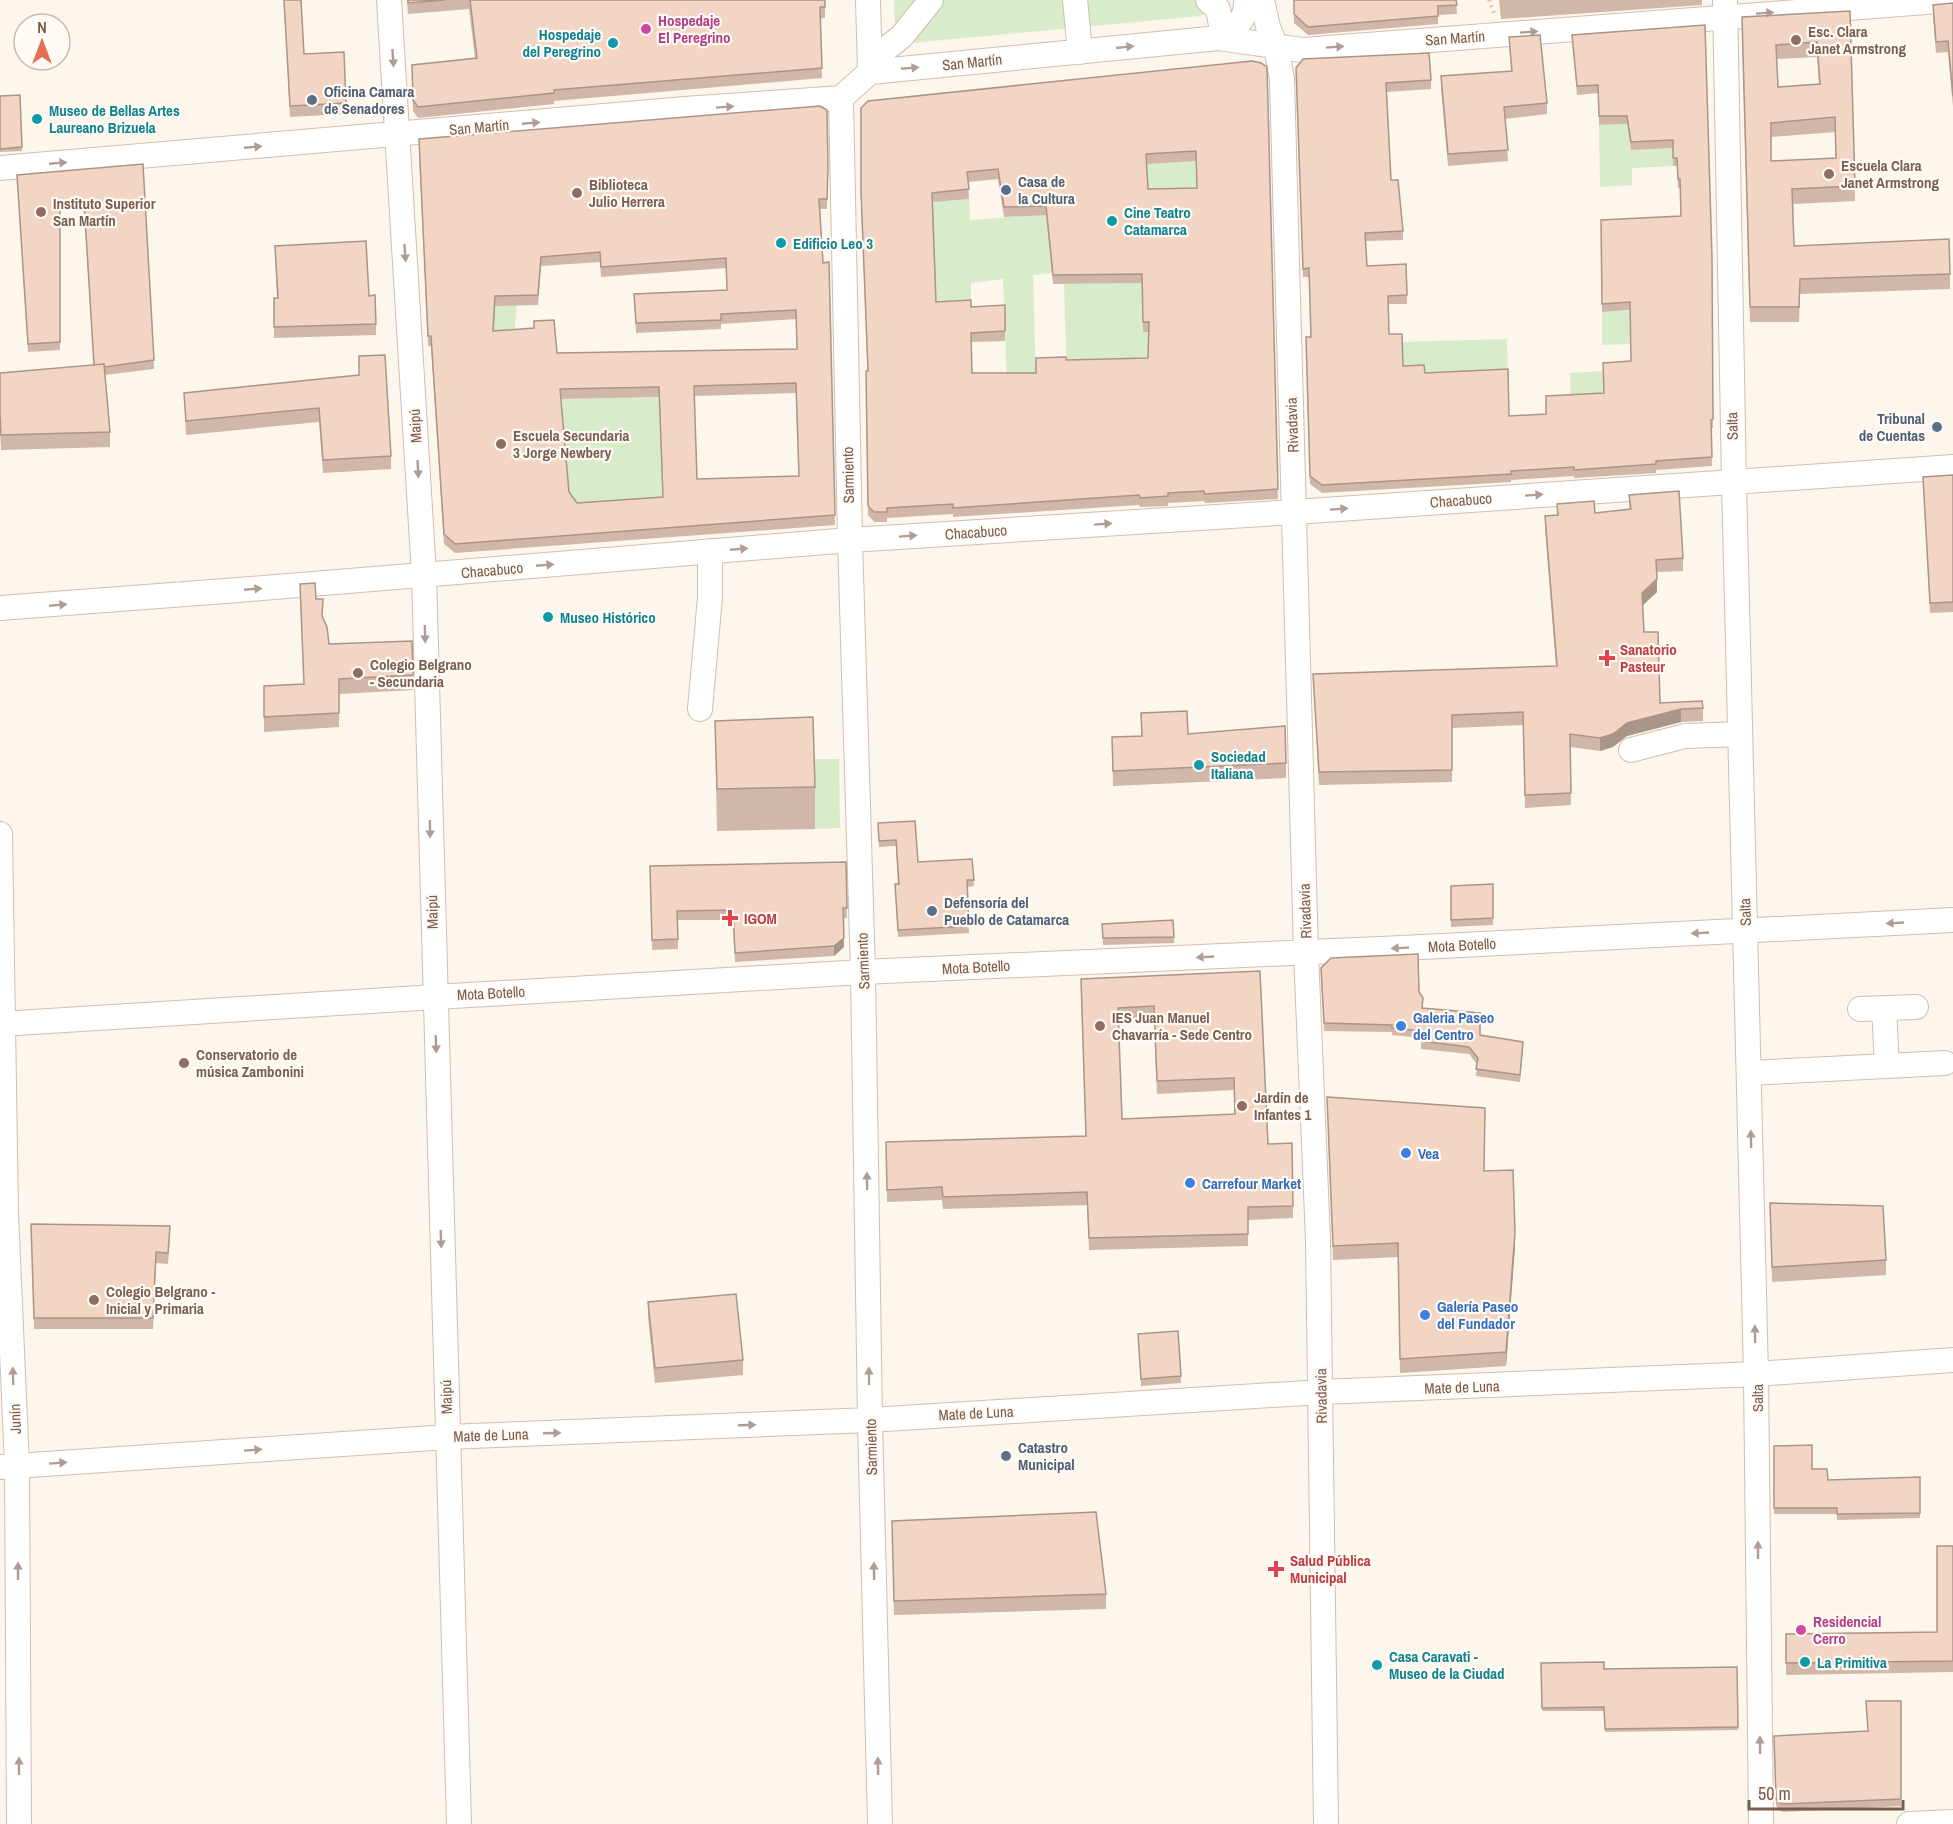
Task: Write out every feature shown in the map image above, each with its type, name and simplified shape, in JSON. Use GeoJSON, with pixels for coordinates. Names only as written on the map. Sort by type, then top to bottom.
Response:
{"type":"FeatureCollection","features":[{"type":"Feature","properties":{"kind":"street","name":"Maipú"},"geometry":{"type":"LineString","coordinates":[[389,0],[424,575],[459,1824]]}},
{"type":"Feature","properties":{"kind":"street"},"geometry":{"type":"LineString","coordinates":[[841,98],[870,72],[867,0]]}},
{"type":"Feature","properties":{"kind":"street"},"geometry":{"type":"LineString","coordinates":[[887,48],[902,36],[931,0]]}},
{"type":"Feature","properties":{"kind":"street"},"geometry":{"type":"LineString","coordinates":[[1075,0],[1080,52]]}},
{"type":"Feature","properties":{"kind":"street"},"geometry":{"type":"LineString","coordinates":[[1208,0],[1218,9],[1220,31],[1238,26],[1246,9],[1246,0]]}},
{"type":"Feature","properties":{"kind":"street","name":"Rivadavia"},"geometry":{"type":"LineString","coordinates":[[1262,0],[1268,27],[1276,47],[1282,79],[1306,953],[1318,1240],[1326,1824]]}},
{"type":"Feature","properties":{"kind":"street","name":"San Martín"},"geometry":{"type":"LineString","coordinates":[[870,72],[1080,52],[1220,31],[1276,47],[1302,50],[1725,8],[1953,0]]}},
{"type":"Feature","properties":{"kind":"street","name":"Salta"},"geometry":{"type":"LineString","coordinates":[[1725,8],[1756,1374],[1761,1824]]}},
{"type":"Feature","properties":{"kind":"street","name":"San Martín"},"geometry":{"type":"LineString","coordinates":[[0,168],[685,109],[841,98]]}},
{"type":"Feature","properties":{"kind":"street","name":"Sarmiento"},"geometry":{"type":"LineString","coordinates":[[841,98],[850,540],[863,972],[870,1419],[880,1824]]}},
{"type":"Feature","properties":{"kind":"street","name":"Chacabuco"},"geometry":{"type":"LineString","coordinates":[[0,608],[850,540],[1953,467]]}},
{"type":"Feature","properties":{"kind":"street"},"geometry":{"type":"LineString","coordinates":[[700,709],[708,620],[710,551]]}},
{"type":"Feature","properties":{"kind":"street"},"geometry":{"type":"LineString","coordinates":[[1631,750],[1685,736],[1740,734]]}},
{"type":"Feature","properties":{"kind":"street","name":"Junín"},"geometry":{"type":"LineString","coordinates":[[0,834],[8,1467],[19,1824]]}},
{"type":"Feature","properties":{"kind":"street","name":"Mota Botello"},"geometry":{"type":"LineString","coordinates":[[2,1024],[863,972],[1306,953],[1953,920]]}},
{"type":"Feature","properties":{"kind":"street"},"geometry":{"type":"LineString","coordinates":[[1860,1009],[1916,1007]]}},
{"type":"Feature","properties":{"kind":"street"},"geometry":{"type":"LineString","coordinates":[[1884,1008],[1887,1066]]}},
{"type":"Feature","properties":{"kind":"street"},"geometry":{"type":"LineString","coordinates":[[1749,1073],[1945,1063]]}},
{"type":"Feature","properties":{"kind":"street","name":"Mate de Luna"},"geometry":{"type":"LineString","coordinates":[[8,1467],[447,1437],[870,1419],[1321,1392],[1756,1374],[1953,1360]]}},
{"type":"Feature","properties":{"kind":"street"},"geometry":{"type":"LineString","coordinates":[[1909,1824],[1953,1822]]}},
{"type":"Feature","properties":{"kind":"green space"},"geometry":{"type":"Polygon","coordinates":[[[894,0],[1226,0],[1218,9],[1200,16],[911,43],[895,27],[894,0]]]}},
{"type":"Feature","properties":{"kind":"green space"},"geometry":{"type":"Polygon","coordinates":[[[1627,124],[1631,150],[1673,148],[1673,166],[1632,168],[1632,185],[1600,187],[1599,125],[1627,124]]]}},
{"type":"Feature","properties":{"kind":"green space"},"geometry":{"type":"Polygon","coordinates":[[[1145,160],[1196,161],[1196,171],[1221,169],[1154,283],[1145,160]]]}},
{"type":"Feature","properties":{"kind":"green space"},"geometry":{"type":"Polygon","coordinates":[[[969,199],[970,220],[1046,214],[1052,273],[1033,275],[1036,382],[1007,383],[1003,279],[971,283],[971,309],[936,303],[932,202],[969,199]]]}},
{"type":"Feature","properties":{"kind":"green space"},"geometry":{"type":"Polygon","coordinates":[[[1142,283],[1143,332],[1149,332],[1148,364],[1067,393],[1064,284],[1142,283]]]}},
{"type":"Feature","properties":{"kind":"green space"},"geometry":{"type":"Polygon","coordinates":[[[517,305],[514,339],[493,341],[495,306],[517,305]]]}},
{"type":"Feature","properties":{"kind":"green space"},"geometry":{"type":"Polygon","coordinates":[[[1653,309],[1631,344],[1602,345],[1602,312],[1653,309]]]}},
{"type":"Feature","properties":{"kind":"green space"},"geometry":{"type":"Polygon","coordinates":[[[1507,339],[1508,378],[1403,374],[1402,342],[1507,339]]]}},
{"type":"Feature","properties":{"kind":"green space"},"geometry":{"type":"Polygon","coordinates":[[[1603,371],[1604,402],[1571,403],[1570,373],[1603,371]]]}},
{"type":"Feature","properties":{"kind":"green space"},"geometry":{"type":"Polygon","coordinates":[[[659,397],[663,506],[570,513],[560,399],[659,397]]]}},
{"type":"Feature","properties":{"kind":"green space"},"geometry":{"type":"Polygon","coordinates":[[[813,759],[839,759],[840,828],[815,829],[813,759]]]}},
{"type":"Feature","properties":{"kind":"building"},"geometry":{"type":"Polygon","coordinates":[[[284,0],[301,0],[304,54],[344,52],[346,103],[290,106],[284,0]]]}},
{"type":"Feature","properties":{"kind":"building"},"geometry":{"type":"Polygon","coordinates":[[[408,0],[445,0],[408,3],[408,0]]]}},
{"type":"Feature","properties":{"kind":"building"},"geometry":{"type":"Polygon","coordinates":[[[470,0],[825,0],[825,7],[820,7],[822,68],[554,90],[554,93],[418,107],[413,100],[412,65],[477,58],[470,0]]]}},
{"type":"Feature","properties":{"kind":"building"},"geometry":{"type":"Polygon","coordinates":[[[1294,0],[1456,0],[1457,5],[1438,6],[1438,16],[1308,27],[1294,14],[1294,0]]]}},
{"type":"Feature","properties":{"kind":"building"},"geometry":{"type":"Polygon","coordinates":[[[1953,3],[1953,96],[1948,41],[1936,42],[1933,5],[1953,3]]]}},
{"type":"Feature","properties":{"kind":"building","name":"Escuela Clara Janet Armstrong"},"geometry":{"type":"Polygon","coordinates":[[[1850,11],[1855,186],[1792,189],[1794,246],[1949,239],[1950,274],[1800,279],[1799,307],[1750,307],[1742,17],[1850,11]],[[1817,42],[1776,45],[1778,87],[1820,84],[1817,42]],[[1835,117],[1771,123],[1771,161],[1836,158],[1835,117]]]}},
{"type":"Feature","properties":{"kind":"building"},"geometry":{"type":"Polygon","coordinates":[[[1705,25],[1712,258],[1712,457],[1574,470],[1574,467],[1511,471],[1511,474],[1322,485],[1310,476],[1306,337],[1311,337],[1309,268],[1303,269],[1296,68],[1303,59],[1429,53],[1431,80],[1386,83],[1391,180],[1398,180],[1403,231],[1365,233],[1367,266],[1406,264],[1407,295],[1388,296],[1389,334],[1402,334],[1403,366],[1424,365],[1425,373],[1508,369],[1509,416],[1546,414],[1546,396],[1604,393],[1603,363],[1631,361],[1630,302],[1602,304],[1601,220],[1681,216],[1680,179],[1678,179],[1677,158],[1673,158],[1673,140],[1631,142],[1627,116],[1599,116],[1598,85],[1577,86],[1572,35],[1705,25]]]}},
{"type":"Feature","properties":{"kind":"building"},"geometry":{"type":"Polygon","coordinates":[[[1540,35],[1547,103],[1504,107],[1508,150],[1448,154],[1441,76],[1512,71],[1509,37],[1540,35]]]}},
{"type":"Feature","properties":{"kind":"building"},"geometry":{"type":"Polygon","coordinates":[[[1252,61],[1267,67],[1278,489],[1205,494],[1204,491],[1168,493],[1168,496],[1140,498],[1139,495],[953,508],[953,504],[887,508],[887,512],[874,512],[868,506],[866,371],[868,371],[861,191],[861,108],[868,101],[1252,61]],[[1196,151],[1146,154],[1148,189],[1197,188],[1196,151]],[[998,169],[967,172],[969,189],[932,193],[936,302],[971,300],[971,307],[1005,305],[1005,331],[971,333],[972,373],[1036,373],[1036,358],[1066,357],[1066,360],[1148,358],[1149,322],[1143,322],[1142,274],[1053,275],[1046,206],[1004,207],[998,169]]]}},
{"type":"Feature","properties":{"kind":"building"},"geometry":{"type":"Polygon","coordinates":[[[20,95],[22,147],[0,149],[0,96],[20,95]]]}},
{"type":"Feature","properties":{"kind":"building"},"geometry":{"type":"Polygon","coordinates":[[[820,106],[827,110],[827,199],[819,199],[823,263],[829,262],[835,515],[455,544],[444,534],[431,336],[428,336],[419,139],[820,106]],[[600,252],[541,257],[538,295],[495,296],[493,331],[534,328],[534,321],[554,320],[557,353],[797,349],[796,310],[721,314],[721,320],[636,323],[634,294],[727,290],[726,258],[601,267],[600,252]],[[796,383],[694,386],[697,479],[799,476],[796,383]],[[659,387],[560,389],[569,492],[577,503],[663,497],[659,387]]]}},
{"type":"Feature","properties":{"kind":"building"},"geometry":{"type":"Polygon","coordinates":[[[143,164],[154,360],[105,367],[104,364],[94,365],[84,201],[60,201],[60,342],[28,344],[17,175],[143,164]]]}},
{"type":"Feature","properties":{"kind":"building"},"geometry":{"type":"Polygon","coordinates":[[[366,241],[369,296],[375,295],[376,324],[274,327],[274,298],[278,298],[275,246],[366,241]]]}},
{"type":"Feature","properties":{"kind":"building"},"geometry":{"type":"Polygon","coordinates":[[[385,355],[391,456],[323,460],[319,408],[186,421],[184,393],[359,375],[359,356],[385,355]]]}},
{"type":"Feature","properties":{"kind":"building"},"geometry":{"type":"Polygon","coordinates":[[[104,364],[110,432],[1,435],[0,373],[104,364]]]}},
{"type":"Feature","properties":{"kind":"building"},"geometry":{"type":"Polygon","coordinates":[[[1953,475],[1953,602],[1930,603],[1923,477],[1953,475]]]}},
{"type":"Feature","properties":{"kind":"building"},"geometry":{"type":"Polygon","coordinates":[[[1679,491],[1683,558],[1656,560],[1657,579],[1642,593],[1644,632],[1658,632],[1660,703],[1702,701],[1703,708],[1681,709],[1627,723],[1613,734],[1600,738],[1570,734],[1571,793],[1525,795],[1523,712],[1452,715],[1452,770],[1319,772],[1313,674],[1557,666],[1545,516],[1558,515],[1557,504],[1594,501],[1595,513],[1631,509],[1629,495],[1679,491]]]}},
{"type":"Feature","properties":{"kind":"building","name":"Colegio Belgrano - Secundaria"},"geometry":{"type":"Polygon","coordinates":[[[315,583],[316,599],[323,599],[322,616],[327,627],[329,644],[412,641],[413,675],[339,679],[339,713],[264,717],[264,686],[304,684],[300,584],[315,583]]]}},
{"type":"Feature","properties":{"kind":"building","name":"Sociedad Italiana"},"geometry":{"type":"Polygon","coordinates":[[[1187,711],[1188,734],[1285,726],[1286,763],[1113,771],[1112,737],[1142,736],[1141,713],[1187,711]]]}},
{"type":"Feature","properties":{"kind":"building"},"geometry":{"type":"Polygon","coordinates":[[[813,717],[815,787],[717,789],[715,721],[813,717]]]}},
{"type":"Feature","properties":{"kind":"building"},"geometry":{"type":"Polygon","coordinates":[[[915,821],[918,862],[972,859],[974,880],[967,880],[969,926],[898,930],[895,884],[899,884],[896,840],[879,841],[878,823],[915,821]]]}},
{"type":"Feature","properties":{"kind":"building","name":"IGOM"},"geometry":{"type":"Polygon","coordinates":[[[846,862],[847,908],[843,908],[844,938],[834,946],[735,953],[733,910],[677,911],[678,939],[652,940],[650,866],[846,862]]]}},
{"type":"Feature","properties":{"kind":"building"},"geometry":{"type":"Polygon","coordinates":[[[1493,884],[1493,918],[1451,920],[1451,886],[1493,884]]]}},
{"type":"Feature","properties":{"kind":"building"},"geometry":{"type":"Polygon","coordinates":[[[1173,920],[1174,937],[1103,938],[1102,924],[1173,920]]]}},
{"type":"Feature","properties":{"kind":"building","name":"Galeria Paseo del Centro"},"geometry":{"type":"Polygon","coordinates":[[[1418,954],[1419,992],[1423,998],[1422,1008],[1480,1013],[1480,1035],[1523,1042],[1520,1075],[1476,1069],[1478,1058],[1469,1047],[1421,1041],[1421,1031],[1392,1028],[1392,1025],[1324,1023],[1321,968],[1331,958],[1418,954]]]}},
{"type":"Feature","properties":{"kind":"building"},"geometry":{"type":"Polygon","coordinates":[[[1260,971],[1268,1144],[1292,1143],[1293,1206],[1248,1207],[1248,1234],[1089,1238],[1087,1192],[943,1197],[942,1187],[887,1190],[886,1142],[1086,1136],[1081,979],[1260,971]],[[1154,1006],[1118,1008],[1122,1119],[1235,1114],[1234,1078],[1157,1081],[1154,1006]]]}},
{"type":"Feature","properties":{"kind":"building"},"geometry":{"type":"Polygon","coordinates":[[[1327,1097],[1485,1108],[1484,1171],[1513,1170],[1515,1232],[1506,1352],[1400,1359],[1398,1243],[1333,1246],[1327,1097]]]}},
{"type":"Feature","properties":{"kind":"building"},"geometry":{"type":"Polygon","coordinates":[[[1770,1203],[1883,1206],[1886,1260],[1772,1267],[1770,1203]]]}},
{"type":"Feature","properties":{"kind":"building"},"geometry":{"type":"Polygon","coordinates":[[[31,1224],[170,1226],[168,1253],[156,1252],[153,1318],[34,1318],[31,1224]]]}},
{"type":"Feature","properties":{"kind":"building"},"geometry":{"type":"Polygon","coordinates":[[[736,1294],[743,1360],[655,1368],[648,1302],[736,1294]]]}},
{"type":"Feature","properties":{"kind":"building"},"geometry":{"type":"Polygon","coordinates":[[[1178,1331],[1181,1376],[1141,1379],[1138,1334],[1178,1331]]]}},
{"type":"Feature","properties":{"kind":"building"},"geometry":{"type":"Polygon","coordinates":[[[1812,1445],[1812,1469],[1827,1469],[1828,1480],[1920,1477],[1920,1513],[1837,1514],[1837,1508],[1774,1508],[1774,1446],[1812,1445]]]}},
{"type":"Feature","properties":{"kind":"building"},"geometry":{"type":"Polygon","coordinates":[[[1096,1512],[1106,1594],[894,1601],[892,1521],[1096,1512]]]}},
{"type":"Feature","properties":{"kind":"building"},"geometry":{"type":"Polygon","coordinates":[[[1937,1546],[1953,1546],[1953,1661],[1786,1663],[1786,1634],[1937,1632],[1937,1546]]]}},
{"type":"Feature","properties":{"kind":"building"},"geometry":{"type":"Polygon","coordinates":[[[1604,1662],[1604,1669],[1737,1667],[1738,1727],[1605,1729],[1604,1707],[1542,1708],[1541,1663],[1604,1662]]]}},
{"type":"Feature","properties":{"kind":"building"},"geometry":{"type":"Polygon","coordinates":[[[1866,1701],[1901,1701],[1901,1799],[1783,1804],[1778,1802],[1774,1736],[1868,1731],[1866,1701]]]}},
{"type":"Feature","properties":{"kind":"place","name":"Hospedaje El Peregrino"},"geometry":{"type":"Point","coordinates":[646,29]}},
{"type":"Feature","properties":{"kind":"place","name":"Esc. Clara Janet Armstrong"},"geometry":{"type":"Point","coordinates":[1796,40]}},
{"type":"Feature","properties":{"kind":"place","name":"Hospedaje del Peregrino"},"geometry":{"type":"Point","coordinates":[613,43]}},
{"type":"Feature","properties":{"kind":"place","name":"Oficina Camara de Senadores"},"geometry":{"type":"Point","coordinates":[312,100]}},
{"type":"Feature","properties":{"kind":"place","name":"Museo de Bellas Artes Laureano Brizuela"},"geometry":{"type":"Point","coordinates":[37,119]}},
{"type":"Feature","properties":{"kind":"place","name":"Escuela Clara Janet Armstrong"},"geometry":{"type":"Point","coordinates":[1829,174]}},
{"type":"Feature","properties":{"kind":"place","name":"Casa de la Cultura"},"geometry":{"type":"Point","coordinates":[1006,190]}},
{"type":"Feature","properties":{"kind":"place","name":"Biblioteca Julio Herrera"},"geometry":{"type":"Point","coordinates":[577,193]}},
{"type":"Feature","properties":{"kind":"place","name":"Instituto Superior San Martín"},"geometry":{"type":"Point","coordinates":[41,212]}},
{"type":"Feature","properties":{"kind":"place","name":"Cine Teatro Catamarca"},"geometry":{"type":"Point","coordinates":[1112,221]}},
{"type":"Feature","properties":{"kind":"place","name":"Edificio Leo 3"},"geometry":{"type":"Point","coordinates":[781,243]}},
{"type":"Feature","properties":{"kind":"place","name":"Tribunal de Cuentas"},"geometry":{"type":"Point","coordinates":[1937,427]}},
{"type":"Feature","properties":{"kind":"place","name":"Escuela Secundaria 3 Jorge Newbery"},"geometry":{"type":"Point","coordinates":[501,444]}},
{"type":"Feature","properties":{"kind":"place","name":"Museo Histórico"},"geometry":{"type":"Point","coordinates":[548,617]}},
{"type":"Feature","properties":{"kind":"place","name":"Sanatorio Pasteur"},"geometry":{"type":"Point","coordinates":[1607,658]}},
{"type":"Feature","properties":{"kind":"place","name":"Colegio Belgrano - Secundaria"},"geometry":{"type":"Point","coordinates":[358,673]}},
{"type":"Feature","properties":{"kind":"place","name":"Sociedad Italiana"},"geometry":{"type":"Point","coordinates":[1199,765]}},
{"type":"Feature","properties":{"kind":"place","name":"Defensoría del Pueblo de Catamarca"},"geometry":{"type":"Point","coordinates":[932,911]}},
{"type":"Feature","properties":{"kind":"place","name":"IGOM"},"geometry":{"type":"Point","coordinates":[730,918]}},
{"type":"Feature","properties":{"kind":"place","name":"IES Juan Manuel Chavarría - Sede Centro"},"geometry":{"type":"Point","coordinates":[1100,1026]}},
{"type":"Feature","properties":{"kind":"place","name":"Galeria Paseo del Centro"},"geometry":{"type":"Point","coordinates":[1401,1026]}},
{"type":"Feature","properties":{"kind":"place","name":"Conservatorio de música Zambonini"},"geometry":{"type":"Point","coordinates":[184,1063]}},
{"type":"Feature","properties":{"kind":"place","name":"Jardín de Infantes 1"},"geometry":{"type":"Point","coordinates":[1242,1106]}},
{"type":"Feature","properties":{"kind":"place","name":"Vea"},"geometry":{"type":"Point","coordinates":[1406,1153]}},
{"type":"Feature","properties":{"kind":"place","name":"Carrefour Market"},"geometry":{"type":"Point","coordinates":[1190,1183]}},
{"type":"Feature","properties":{"kind":"place","name":"Colegio Belgrano - Inicial y Primaria"},"geometry":{"type":"Point","coordinates":[94,1300]}},
{"type":"Feature","properties":{"kind":"place","name":"Galería Paseo del Fundador"},"geometry":{"type":"Point","coordinates":[1425,1315]}},
{"type":"Feature","properties":{"kind":"place","name":"Catastro Municipal"},"geometry":{"type":"Point","coordinates":[1006,1456]}},
{"type":"Feature","properties":{"kind":"place","name":"Salud Pública Municipal"},"geometry":{"type":"Point","coordinates":[1276,1569]}},
{"type":"Feature","properties":{"kind":"place","name":"Residencial Cerro"},"geometry":{"type":"Point","coordinates":[1801,1630]}},
{"type":"Feature","properties":{"kind":"place","name":"La Primitiva"},"geometry":{"type":"Point","coordinates":[1805,1662]}},
{"type":"Feature","properties":{"kind":"place","name":"Casa Caravati - Museo de la Ciudad"},"geometry":{"type":"Point","coordinates":[1377,1665]}}]}
